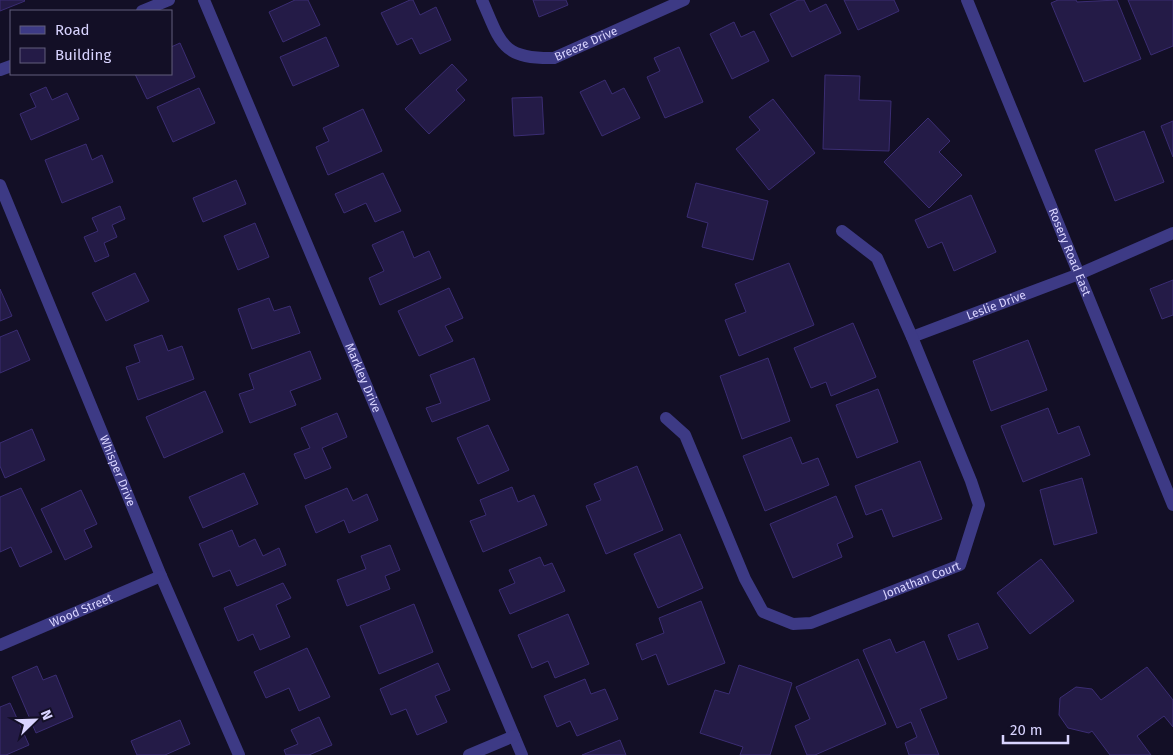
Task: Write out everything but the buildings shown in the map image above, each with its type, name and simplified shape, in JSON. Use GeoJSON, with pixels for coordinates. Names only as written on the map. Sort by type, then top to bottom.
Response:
{"type":"FeatureCollection","features":[{"type":"Feature","properties":{"kind":"street"},"geometry":{"type":"LineString","coordinates":[[144,10],[169,0]]}},
{"type":"Feature","properties":{"kind":"street","name":"Markley Drive"},"geometry":{"type":"LineString","coordinates":[[204,0],[522,755]]}},
{"type":"Feature","properties":{"kind":"street","name":"Breeze Drive"},"geometry":{"type":"LineString","coordinates":[[482,0],[501,44],[520,55],[535,58],[554,58],[684,0]]}},
{"type":"Feature","properties":{"kind":"street","name":"Rosery Road East"},"geometry":{"type":"LineString","coordinates":[[967,0],[1173,505]]}},
{"type":"Feature","properties":{"kind":"street","name":"Whisper Drive"},"geometry":{"type":"LineString","coordinates":[[0,185],[161,576],[238,755]]}},
{"type":"Feature","properties":{"kind":"street","name":"Jonathan Court"},"geometry":{"type":"LineString","coordinates":[[666,418],[685,436],[745,579],[763,612],[793,624],[810,623],[960,565],[979,505],[912,337],[877,258],[842,231]]}},
{"type":"Feature","properties":{"kind":"street","name":"Leslie Drive"},"geometry":{"type":"LineString","coordinates":[[912,337],[1079,274],[1173,233]]}},
{"type":"Feature","properties":{"kind":"street","name":"Wood Street"},"geometry":{"type":"LineString","coordinates":[[0,645],[161,576]]}},
{"type":"Feature","properties":{"kind":"street"},"geometry":{"type":"LineString","coordinates":[[469,755],[514,736]]}}]}
